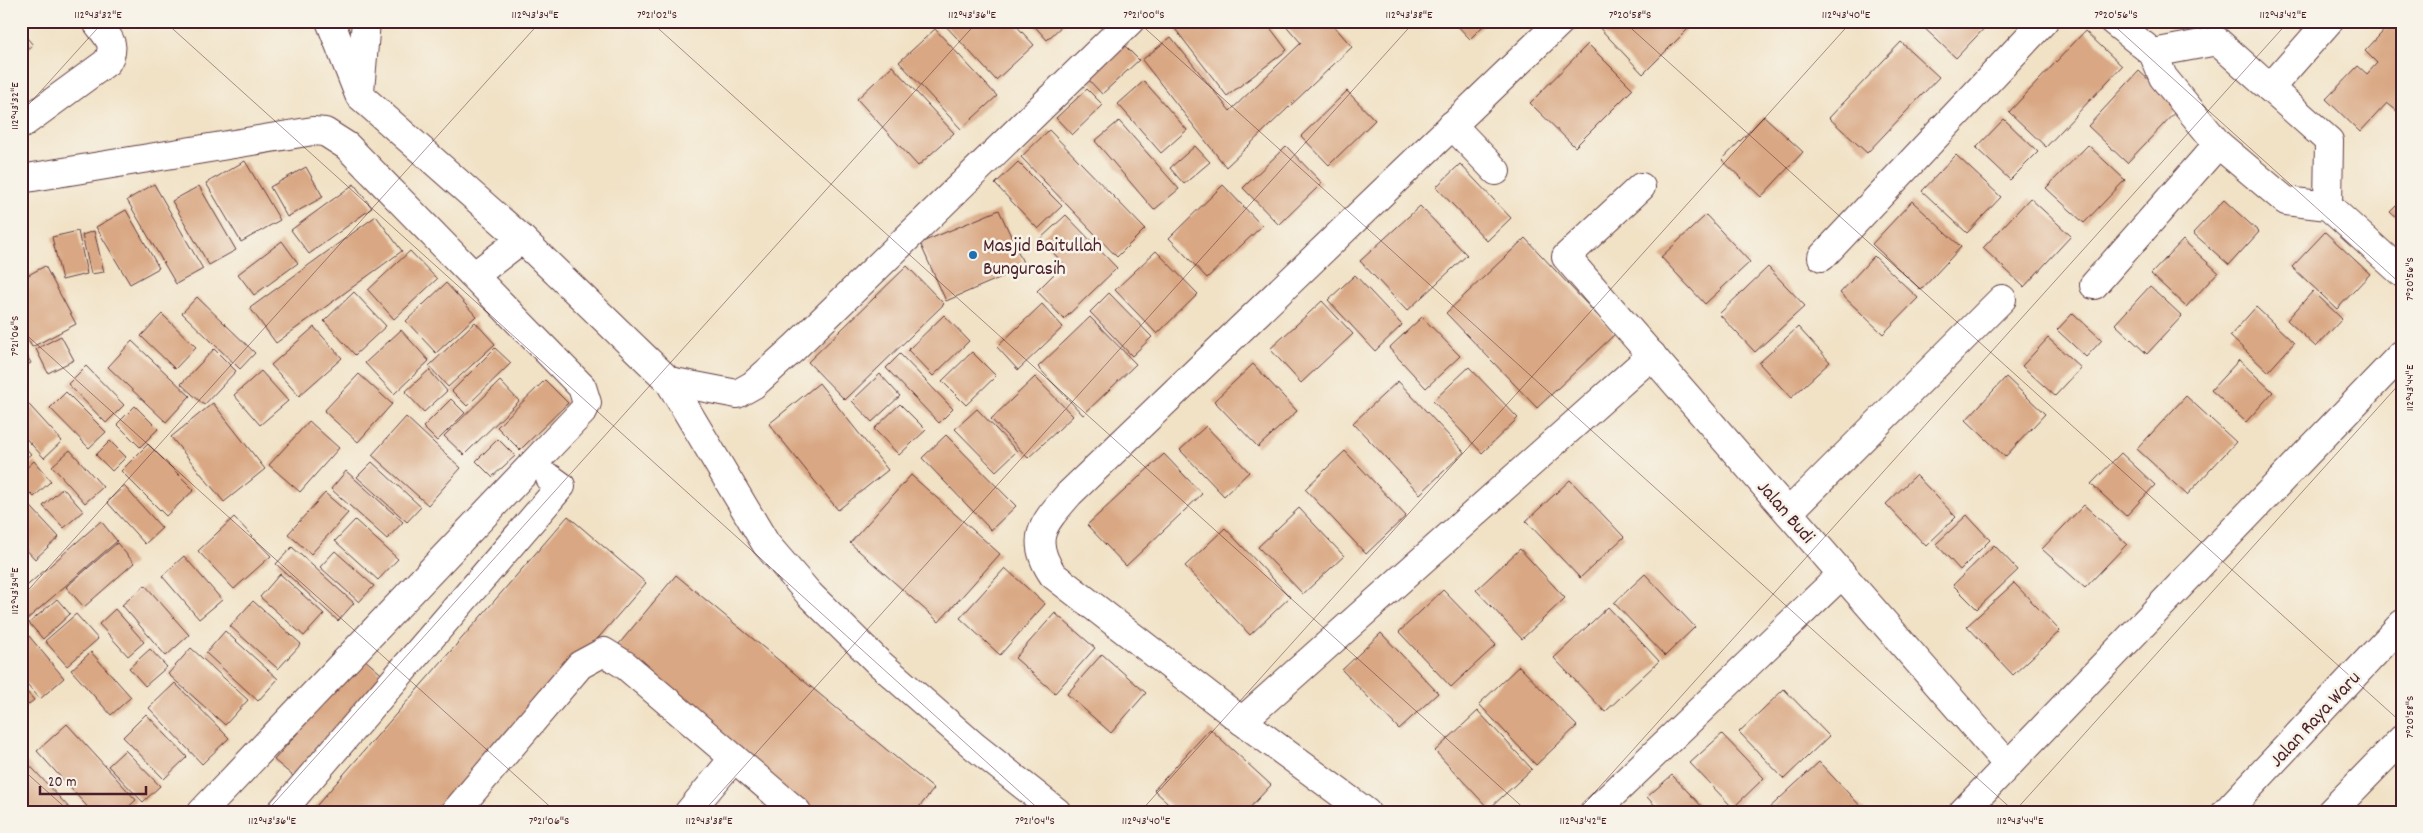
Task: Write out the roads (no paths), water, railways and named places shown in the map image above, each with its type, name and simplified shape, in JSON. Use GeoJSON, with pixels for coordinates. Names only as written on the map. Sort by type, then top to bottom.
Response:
{"type":"FeatureCollection","features":[{"type":"Feature","properties":{"kind":"main road"},"geometry":{"type":"LineString","coordinates":[[21,124],[107,62],[113,52],[112,42],[96,21]]}},
{"type":"Feature","properties":{"kind":"main road"},"geometry":{"type":"LineString","coordinates":[[330,21],[359,95],[522,239],[668,381],[766,544],[810,595],[878,662],[974,746],[1057,812]]}},
{"type":"Feature","properties":{"kind":"main road"},"geometry":{"type":"LineString","coordinates":[[359,95],[366,21]]}},
{"type":"Feature","properties":{"kind":"main road"},"geometry":{"type":"LineString","coordinates":[[668,381],[737,394],[753,385],[802,341],[1130,21]]}},
{"type":"Feature","properties":{"kind":"main road"},"geometry":{"type":"LineString","coordinates":[[1366,812],[1242,720],[1053,575],[1044,562],[1039,547],[1042,531],[1069,494],[1561,21]]}},
{"type":"Feature","properties":{"kind":"main road"},"geometry":{"type":"LineString","coordinates":[[1822,257],[2044,21]]}},
{"type":"Feature","properties":{"kind":"main road"},"geometry":{"type":"LineString","coordinates":[[2113,21],[2153,54],[2163,77],[2218,144],[2286,200],[2328,206],[2402,273]]}},
{"type":"Feature","properties":{"kind":"main road"},"geometry":{"type":"LineString","coordinates":[[2270,88],[2329,21]]}},
{"type":"Feature","properties":{"kind":"main road"},"geometry":{"type":"LineString","coordinates":[[2153,54],[2217,41],[2329,142],[2328,206]]}},
{"type":"Feature","properties":{"kind":"main road"},"geometry":{"type":"LineString","coordinates":[[1452,125],[1496,171]]}},
{"type":"Feature","properties":{"kind":"main road"},"geometry":{"type":"LineString","coordinates":[[21,179],[304,133],[325,132],[347,146],[475,275],[582,387],[587,403],[576,418],[202,812]]}},
{"type":"Feature","properties":{"kind":"main road"},"geometry":{"type":"LineString","coordinates":[[2094,285],[2218,144]]}},
{"type":"Feature","properties":{"kind":"main road","name":"Jalan Budi"},"geometry":{"type":"LineString","coordinates":[[1641,187],[1566,257],[2008,765]]}},
{"type":"Feature","properties":{"kind":"main road"},"geometry":{"type":"LineString","coordinates":[[475,275],[522,239]]}},
{"type":"Feature","properties":{"kind":"main road"},"geometry":{"type":"LineString","coordinates":[[1788,512],[2002,299]]}},
{"type":"Feature","properties":{"kind":"main road"},"geometry":{"type":"LineString","coordinates":[[1963,812],[2402,354]]}},
{"type":"Feature","properties":{"kind":"main road"},"geometry":{"type":"LineString","coordinates":[[1242,720],[1652,355]]}},
{"type":"Feature","properties":{"kind":"main road"},"geometry":{"type":"LineString","coordinates":[[281,812],[561,486],[550,478]]}},
{"type":"Feature","properties":{"kind":"main road"},"geometry":{"type":"LineString","coordinates":[[1594,812],[1842,574]]}},
{"type":"Feature","properties":{"kind":"main road","name":"Jalan Raya Waru"},"geometry":{"type":"LineString","coordinates":[[2226,812],[2402,624]]}},
{"type":"Feature","properties":{"kind":"main road"},"geometry":{"type":"LineString","coordinates":[[455,812],[580,666],[604,652],[625,665],[797,812]]}},
{"type":"Feature","properties":{"kind":"main road"},"geometry":{"type":"LineString","coordinates":[[2331,812],[2402,739]]}},
{"type":"Feature","properties":{"kind":"main road"},"geometry":{"type":"LineString","coordinates":[[689,812],[734,758]]}},
{"type":"Feature","properties":{"kind":"place","name":"Masjid Baitullah Bungurasih"},"geometry":{"type":"Point","coordinates":[973,255]}}]}
